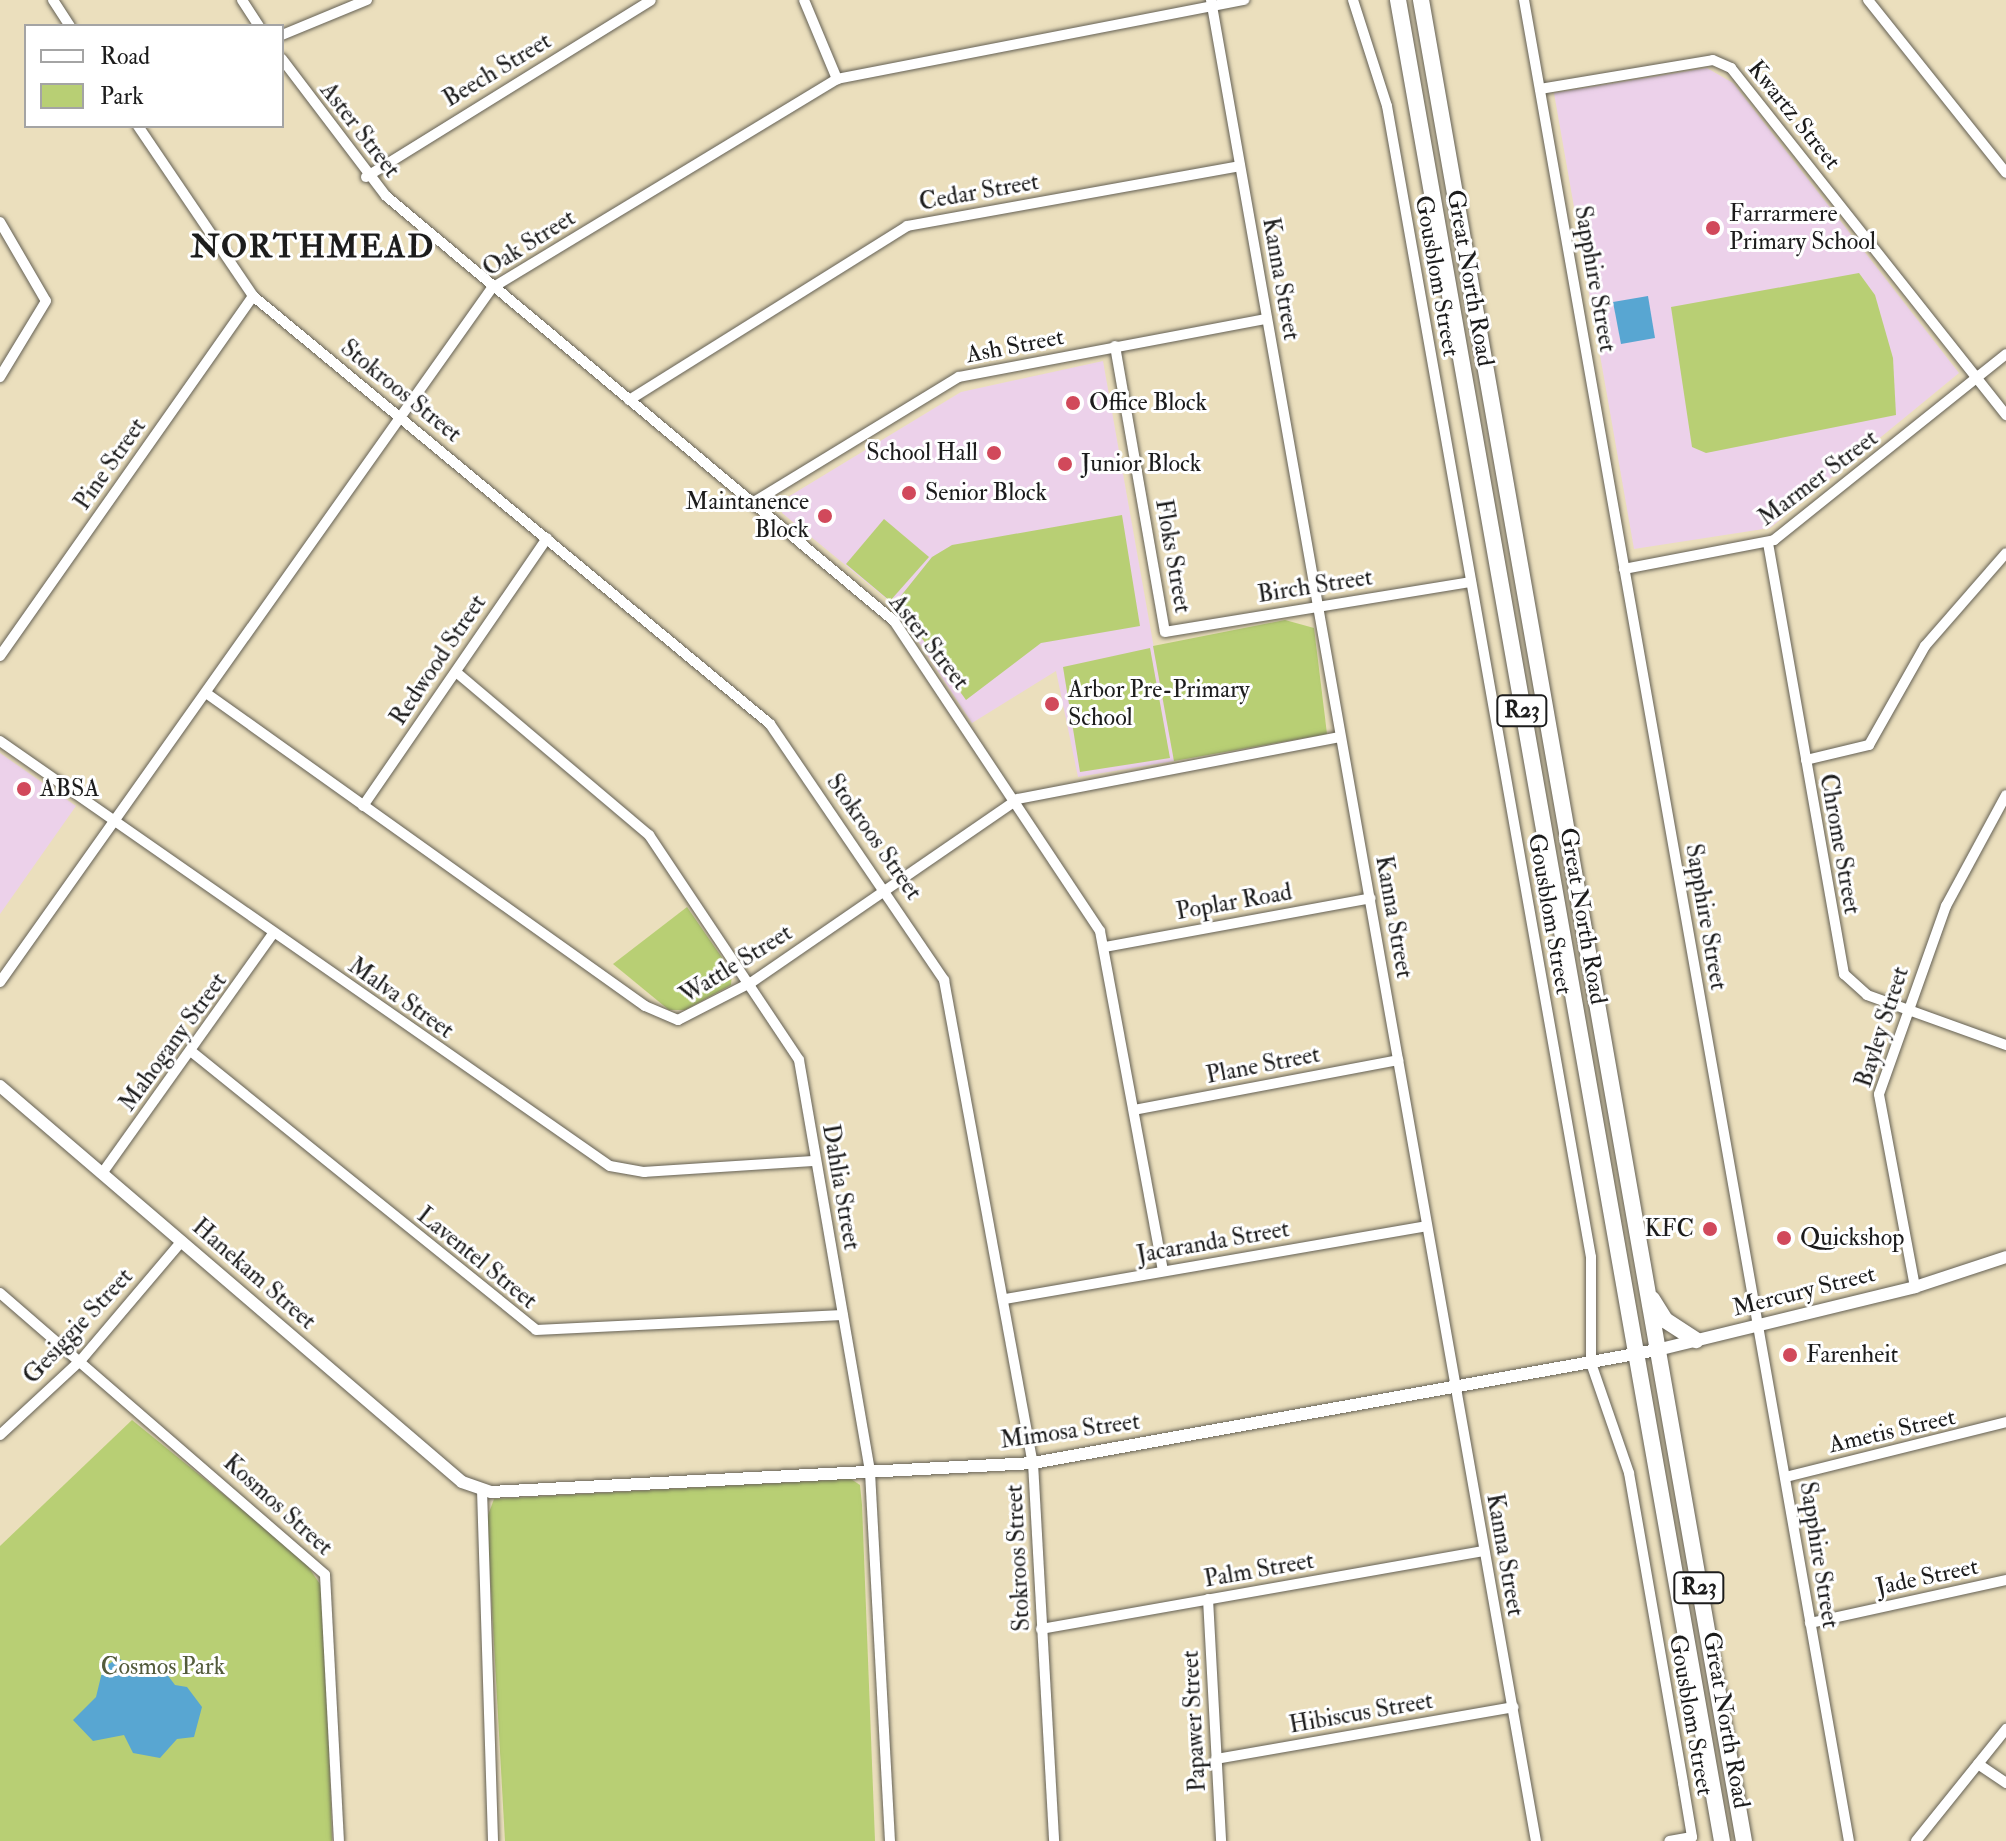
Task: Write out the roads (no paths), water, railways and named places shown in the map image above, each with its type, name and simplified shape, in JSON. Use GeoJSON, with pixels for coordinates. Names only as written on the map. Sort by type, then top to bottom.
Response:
{"type":"FeatureCollection","features":[{"type":"Feature","properties":{"kind":"main road","name":"Great North Road"},"geometry":{"type":"LineString","coordinates":[[1398,0],[1722,1841]]}},
{"type":"Feature","properties":{"kind":"main road","name":"Great North Road"},"geometry":{"type":"LineString","coordinates":[[1421,0],[1744,1841]]}},
{"type":"Feature","properties":{"kind":"main road"},"geometry":{"type":"LineString","coordinates":[[1545,839],[1567,835]]}},
{"type":"Feature","properties":{"kind":"main road"},"geometry":{"type":"LineString","coordinates":[[1646,1287],[1665,1320],[1696,1340]]}},
{"type":"Feature","properties":{"kind":"street"},"geometry":{"type":"LineString","coordinates":[[53,0],[69,24]]}},
{"type":"Feature","properties":{"kind":"street"},"geometry":{"type":"LineString","coordinates":[[242,0],[258,24]]}},
{"type":"Feature","properties":{"kind":"street"},"geometry":{"type":"LineString","coordinates":[[284,34],[367,0]]}},
{"type":"Feature","properties":{"kind":"street","name":"Beech Street"},"geometry":{"type":"LineString","coordinates":[[366,177],[651,0]]}},
{"type":"Feature","properties":{"kind":"street"},"geometry":{"type":"LineString","coordinates":[[804,0],[837,79]]}},
{"type":"Feature","properties":{"kind":"street","name":"Oak Street"},"geometry":{"type":"LineString","coordinates":[[0,982],[206,693],[397,414],[492,288],[837,79],[1212,3],[1244,0]]}},
{"type":"Feature","properties":{"kind":"street","name":"Gousblom Street"},"geometry":{"type":"LineString","coordinates":[[1353,0],[1387,106],[1591,1257],[1591,1363],[1629,1473],[1692,1837],[1669,1841]]}},
{"type":"Feature","properties":{"kind":"street","name":"Sapphire Street"},"geometry":{"type":"LineString","coordinates":[[1524,0],[1849,1841]]}},
{"type":"Feature","properties":{"kind":"street"},"geometry":{"type":"LineString","coordinates":[[1868,0],[2005,171]]}},
{"type":"Feature","properties":{"kind":"street","name":"Kanna Street"},"geometry":{"type":"LineString","coordinates":[[1212,3],[1536,1841]]}},
{"type":"Feature","properties":{"kind":"street","name":"Kwartz Street"},"geometry":{"type":"LineString","coordinates":[[1540,89],[1713,60],[1731,68],[2006,415]]}},
{"type":"Feature","properties":{"kind":"street","name":"Aster Street"},"geometry":{"type":"LineString","coordinates":[[284,62],[366,177],[492,288],[888,614],[1018,799],[1105,947],[1163,1270]]}},
{"type":"Feature","properties":{"kind":"street","name":"Stokroos Street"},"geometry":{"type":"LineString","coordinates":[[139,128],[253,296],[770,724],[886,889],[952,1003],[1033,1463],[1054,1841]]}},
{"type":"Feature","properties":{"kind":"street","name":"Cedar Street"},"geometry":{"type":"LineString","coordinates":[[629,400],[907,226],[1240,166]]}},
{"type":"Feature","properties":{"kind":"street"},"geometry":{"type":"LineString","coordinates":[[0,222],[46,301],[0,377]]}},
{"type":"Feature","properties":{"kind":"street","name":"Pine Street"},"geometry":{"type":"LineString","coordinates":[[0,656],[253,296]]}},
{"type":"Feature","properties":{"kind":"street","name":"Ash Street"},"geometry":{"type":"LineString","coordinates":[[754,502],[959,377],[1267,319]]}},
{"type":"Feature","properties":{"kind":"street","name":"Floks Street"},"geometry":{"type":"LineString","coordinates":[[1115,346],[1165,632]]}},
{"type":"Feature","properties":{"kind":"street","name":"Marmer Street"},"geometry":{"type":"LineString","coordinates":[[1624,569],[1768,543],[2006,354]]}},
{"type":"Feature","properties":{"kind":"street","name":"Redwood Street"},"geometry":{"type":"LineString","coordinates":[[363,806],[547,538]]}},
{"type":"Feature","properties":{"kind":"street","name":"Chrome Street"},"geometry":{"type":"LineString","coordinates":[[1768,543],[1844,974],[1859,991],[2006,1045]]}},
{"type":"Feature","properties":{"kind":"street"},"geometry":{"type":"LineString","coordinates":[[1806,760],[1869,745],[1925,646],[2006,553]]}},
{"type":"Feature","properties":{"kind":"street","name":"Birch Street"},"geometry":{"type":"LineString","coordinates":[[1165,632],[1471,582]]}},
{"type":"Feature","properties":{"kind":"street","name":"Dahlia Street"},"geometry":{"type":"LineString","coordinates":[[456,672],[649,835],[752,982],[799,1060],[870,1472],[890,1841]]}},
{"type":"Feature","properties":{"kind":"street","name":"Wattle Street"},"geometry":{"type":"LineString","coordinates":[[206,693],[665,1017],[695,1017],[752,982],[1018,799],[1340,737]]}},
{"type":"Feature","properties":{"kind":"street","name":"Malva Street"},"geometry":{"type":"LineString","coordinates":[[0,741],[273,934],[617,1169],[816,1161]]}},
{"type":"Feature","properties":{"kind":"street","name":"Bayley Street"},"geometry":{"type":"LineString","coordinates":[[1915,1287],[1878,1111],[1907,1010],[1946,906],[2006,795]]}},
{"type":"Feature","properties":{"kind":"street","name":"Poplar Road"},"geometry":{"type":"LineString","coordinates":[[1105,947],[1371,898]]}},
{"type":"Feature","properties":{"kind":"street","name":"Mahogany Street"},"geometry":{"type":"LineString","coordinates":[[103,1172],[192,1052],[273,934]]}},
{"type":"Feature","properties":{"kind":"street","name":"Laventel Street"},"geometry":{"type":"LineString","coordinates":[[192,1052],[536,1330],[843,1315]]}},
{"type":"Feature","properties":{"kind":"street","name":"Plane Street"},"geometry":{"type":"LineString","coordinates":[[1134,1110],[1398,1060]]}},
{"type":"Feature","properties":{"kind":"street","name":"Hanekam Street"},"geometry":{"type":"LineString","coordinates":[[0,1086],[462,1482],[482,1490]]}},
{"type":"Feature","properties":{"kind":"street","name":"Jacaranda Street"},"geometry":{"type":"LineString","coordinates":[[1005,1299],[1427,1226]]}},
{"type":"Feature","properties":{"kind":"street","name":"Gesiggie Street"},"geometry":{"type":"LineString","coordinates":[[0,1435],[81,1360],[182,1241]]}},
{"type":"Feature","properties":{"kind":"street","name":"Mercury Street"},"geometry":{"type":"LineString","coordinates":[[1657,1350],[1915,1287],[2006,1257]]}},
{"type":"Feature","properties":{"kind":"street","name":"Kosmos Street"},"geometry":{"type":"LineString","coordinates":[[0,1293],[308,1554],[328,1580],[339,1841]]}},
{"type":"Feature","properties":{"kind":"street","name":"Mimosa Street"},"geometry":{"type":"LineString","coordinates":[[482,1490],[1033,1463],[1657,1350]]}},
{"type":"Feature","properties":{"kind":"street","name":"Ametis Street"},"geometry":{"type":"LineString","coordinates":[[1786,1477],[2006,1422]]}},
{"type":"Feature","properties":{"kind":"street"},"geometry":{"type":"LineString","coordinates":[[482,1490],[493,1841]]}},
{"type":"Feature","properties":{"kind":"street","name":"Palm Street"},"geometry":{"type":"LineString","coordinates":[[1041,1629],[1484,1551]]}},
{"type":"Feature","properties":{"kind":"street","name":"Jade Street"},"geometry":{"type":"LineString","coordinates":[[1810,1623],[2006,1580]]}},
{"type":"Feature","properties":{"kind":"street","name":"Papawer Street"},"geometry":{"type":"LineString","coordinates":[[1208,1599],[1221,1841]]}},
{"type":"Feature","properties":{"kind":"street","name":"Hibiscus Street"},"geometry":{"type":"LineString","coordinates":[[1216,1759],[1513,1707]]}},
{"type":"Feature","properties":{"kind":"street"},"geometry":{"type":"LineString","coordinates":[[1916,1841],[2006,1729]]}},
{"type":"Feature","properties":{"kind":"street"},"geometry":{"type":"LineString","coordinates":[[1978,1764],[2006,1783]]}},
{"type":"Feature","properties":{"kind":"water"},"geometry":{"type":"Polygon","coordinates":[[[1648,296],[1655,338],[1621,344],[1613,302],[1648,296]]]}},
{"type":"Feature","properties":{"kind":"water"},"geometry":{"type":"Polygon","coordinates":[[[118,1658],[143,1672],[160,1665],[175,1685],[187,1687],[202,1707],[194,1737],[177,1739],[160,1758],[133,1753],[124,1735],[93,1741],[73,1720],[96,1697],[103,1668],[118,1658]]]}},
{"type":"Feature","properties":{"kind":"place","name":"Farrarmere Primary School"},"geometry":{"type":"Point","coordinates":[1713,228]}},
{"type":"Feature","properties":{"kind":"place","name":"Office Block"},"geometry":{"type":"Point","coordinates":[1073,403]}},
{"type":"Feature","properties":{"kind":"place","name":"School Hall"},"geometry":{"type":"Point","coordinates":[994,453]}},
{"type":"Feature","properties":{"kind":"place","name":"Junior Block"},"geometry":{"type":"Point","coordinates":[1065,464]}},
{"type":"Feature","properties":{"kind":"place","name":"Senior Block"},"geometry":{"type":"Point","coordinates":[909,493]}},
{"type":"Feature","properties":{"kind":"place","name":"Maintanence Block"},"geometry":{"type":"Point","coordinates":[825,516]}},
{"type":"Feature","properties":{"kind":"place","name":"Arbor Pre-Primary School"},"geometry":{"type":"Point","coordinates":[1052,704]}},
{"type":"Feature","properties":{"kind":"place","name":"ABSA"},"geometry":{"type":"Point","coordinates":[24,789]}},
{"type":"Feature","properties":{"kind":"place","name":"KFC"},"geometry":{"type":"Point","coordinates":[1710,1229]}},
{"type":"Feature","properties":{"kind":"place","name":"Quickshop"},"geometry":{"type":"Point","coordinates":[1784,1238]}},
{"type":"Feature","properties":{"kind":"place","name":"Farenheit"},"geometry":{"type":"Point","coordinates":[1790,1355]}},
{"type":"Feature","properties":{"kind":"district","name":"NORTHMEAD"},"geometry":{"type":"Point","coordinates":[313,247]}},
{"type":"Feature","properties":{"kind":"park label","name":"Cosmos Park"},"geometry":{"type":"Point","coordinates":[163,1667]}}]}
